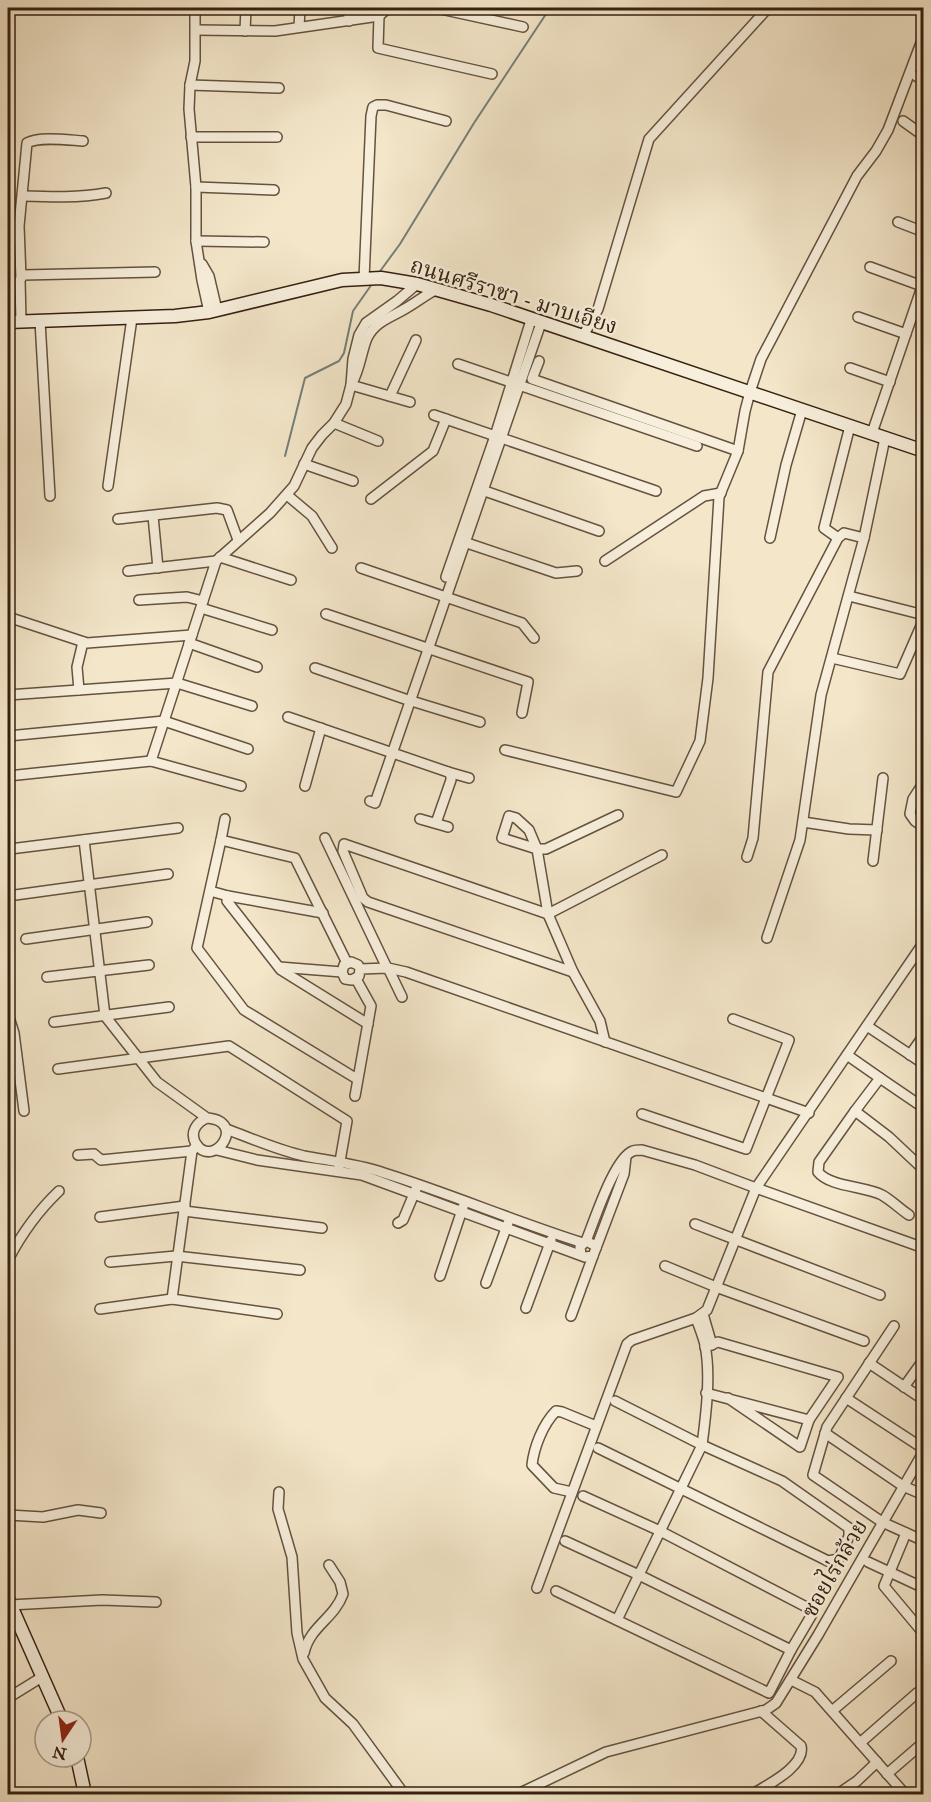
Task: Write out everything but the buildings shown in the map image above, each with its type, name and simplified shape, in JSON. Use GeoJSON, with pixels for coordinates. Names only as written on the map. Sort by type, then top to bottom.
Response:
{"type":"FeatureCollection","features":[{"type":"Feature","properties":{"kind":"main road","name":"ถนนศรีราชา - มาบเอียง"},"geometry":{"type":"LineString","coordinates":[[8,322],[175,316],[213,311],[342,280],[381,278],[417,284],[536,321],[885,438],[923,447]]}},
{"type":"Feature","properties":{"kind":"main road"},"geometry":{"type":"LineString","coordinates":[[9,1602],[57,1709]]}},
{"type":"Feature","properties":{"kind":"main road"},"geometry":{"type":"LineString","coordinates":[[80,1769],[86,1794]]}},
{"type":"Feature","properties":{"kind":"street"},"geometry":{"type":"LineString","coordinates":[[195,8],[195,61],[190,85],[189,109],[196,187],[196,242],[200,259],[209,276],[213,311]]}},
{"type":"Feature","properties":{"kind":"street"},"geometry":{"type":"LineString","coordinates":[[245,31],[246,8]]}},
{"type":"Feature","properties":{"kind":"street"},"geometry":{"type":"LineString","coordinates":[[299,27],[300,8]]}},
{"type":"Feature","properties":{"kind":"street"},"geometry":{"type":"LineString","coordinates":[[349,8],[349,21]]}},
{"type":"Feature","properties":{"kind":"street"},"geometry":{"type":"LineString","coordinates":[[196,30],[275,31],[379,16],[388,8]]}},
{"type":"Feature","properties":{"kind":"street"},"geometry":{"type":"LineString","coordinates":[[436,8],[523,27]]}},
{"type":"Feature","properties":{"kind":"street"},"geometry":{"type":"LineString","coordinates":[[583,336],[598,309],[649,140],[768,8]]}},
{"type":"Feature","properties":{"kind":"street"},"geometry":{"type":"LineString","coordinates":[[379,16],[378,48],[492,74]]}},
{"type":"Feature","properties":{"kind":"street"},"geometry":{"type":"LineString","coordinates":[[505,750],[676,792],[700,741],[708,678],[721,493],[738,451],[750,392],[761,359],[857,176],[888,130],[924,35]]}},
{"type":"Feature","properties":{"kind":"street"},"geometry":{"type":"LineString","coordinates":[[190,85],[279,88]]}},
{"type":"Feature","properties":{"kind":"street"},"geometry":{"type":"LineString","coordinates":[[364,279],[373,107],[386,105],[447,121]]}},
{"type":"Feature","properties":{"kind":"street"},"geometry":{"type":"LineString","coordinates":[[903,122],[924,136]]}},
{"type":"Feature","properties":{"kind":"street"},"geometry":{"type":"LineString","coordinates":[[191,137],[277,137]]}},
{"type":"Feature","properties":{"kind":"street"},"geometry":{"type":"LineString","coordinates":[[21,321],[19,226],[25,151],[28,142],[57,139],[83,141]]}},
{"type":"Feature","properties":{"kind":"street"},"geometry":{"type":"LineString","coordinates":[[196,187],[274,190]]}},
{"type":"Feature","properties":{"kind":"street"},"geometry":{"type":"LineString","coordinates":[[23,195],[56,197],[106,194]]}},
{"type":"Feature","properties":{"kind":"street"},"geometry":{"type":"LineString","coordinates":[[898,222],[924,232]]}},
{"type":"Feature","properties":{"kind":"street"},"geometry":{"type":"LineString","coordinates":[[196,242],[264,242]]}},
{"type":"Feature","properties":{"kind":"street"},"geometry":{"type":"LineString","coordinates":[[870,267],[923,284],[872,433]]}},
{"type":"Feature","properties":{"kind":"street"},"geometry":{"type":"LineString","coordinates":[[21,278],[23,275],[155,272]]}},
{"type":"Feature","properties":{"kind":"street"},"geometry":{"type":"LineString","coordinates":[[151,761],[218,559],[270,513],[294,486],[312,448],[334,423],[346,404],[351,385],[353,359],[359,335],[366,323],[398,301],[417,284]]}},
{"type":"Feature","properties":{"kind":"street"},"geometry":{"type":"LineString","coordinates":[[351,385],[358,373],[371,331],[381,321],[435,290]]}},
{"type":"Feature","properties":{"kind":"street"},"geometry":{"type":"LineString","coordinates":[[858,317],[906,334]]}},
{"type":"Feature","properties":{"kind":"street"},"geometry":{"type":"LineString","coordinates":[[108,486],[132,318]]}},
{"type":"Feature","properties":{"kind":"street"},"geometry":{"type":"LineString","coordinates":[[40,321],[50,496]]}},
{"type":"Feature","properties":{"kind":"street"},"geometry":{"type":"LineString","coordinates":[[390,752],[536,321]]}},
{"type":"Feature","properties":{"kind":"street"},"geometry":{"type":"LineString","coordinates":[[390,396],[416,340]]}},
{"type":"Feature","properties":{"kind":"street"},"geometry":{"type":"LineString","coordinates":[[538,361],[532,379],[738,451]]}},
{"type":"Feature","properties":{"kind":"street"},"geometry":{"type":"LineString","coordinates":[[459,364],[697,446]]}},
{"type":"Feature","properties":{"kind":"street"},"geometry":{"type":"LineString","coordinates":[[850,368],[890,382]]}},
{"type":"Feature","properties":{"kind":"street"},"geometry":{"type":"LineString","coordinates":[[351,385],[410,402]]}},
{"type":"Feature","properties":{"kind":"street"},"geometry":{"type":"LineString","coordinates":[[770,538],[786,465],[802,410]]}},
{"type":"Feature","properties":{"kind":"street"},"geometry":{"type":"LineString","coordinates":[[434,415],[656,491]]}},
{"type":"Feature","properties":{"kind":"street"},"geometry":{"type":"LineString","coordinates":[[371,500],[433,451],[446,419]]}},
{"type":"Feature","properties":{"kind":"street"},"geometry":{"type":"LineString","coordinates":[[334,423],[378,441]]}},
{"type":"Feature","properties":{"kind":"street"},"geometry":{"type":"LineString","coordinates":[[838,538],[824,528],[850,426]]}},
{"type":"Feature","properties":{"kind":"street"},"geometry":{"type":"LineString","coordinates":[[767,938],[800,840],[821,695],[864,538],[885,438]]}},
{"type":"Feature","properties":{"kind":"street"},"geometry":{"type":"LineString","coordinates":[[304,464],[353,481]]}},
{"type":"Feature","properties":{"kind":"street"},"geometry":{"type":"LineString","coordinates":[[480,489],[599,531]]}},
{"type":"Feature","properties":{"kind":"street"},"geometry":{"type":"LineString","coordinates":[[605,561],[704,496],[721,493]]}},
{"type":"Feature","properties":{"kind":"street"},"geometry":{"type":"LineString","coordinates":[[286,495],[312,516],[332,548]]}},
{"type":"Feature","properties":{"kind":"street"},"geometry":{"type":"LineString","coordinates":[[118,519],[217,508],[227,510],[238,540]]}},
{"type":"Feature","properties":{"kind":"street"},"geometry":{"type":"LineString","coordinates":[[153,516],[158,568]]}},
{"type":"Feature","properties":{"kind":"street"},"geometry":{"type":"LineString","coordinates":[[747,857],[753,838],[768,672],[838,538],[844,533],[864,538]]}},
{"type":"Feature","properties":{"kind":"street"},"geometry":{"type":"LineString","coordinates":[[461,542],[556,573],[577,571]]}},
{"type":"Feature","properties":{"kind":"street"},"geometry":{"type":"LineString","coordinates":[[128,571],[218,559],[291,580]]}},
{"type":"Feature","properties":{"kind":"street"},"geometry":{"type":"LineString","coordinates":[[361,568],[522,623],[534,638]]}},
{"type":"Feature","properties":{"kind":"street"},"geometry":{"type":"LineString","coordinates":[[832,658],[900,674],[924,617],[849,596]]}},
{"type":"Feature","properties":{"kind":"street"},"geometry":{"type":"LineString","coordinates":[[139,600],[187,597],[202,605],[272,630]]}},
{"type":"Feature","properties":{"kind":"street"},"geometry":{"type":"LineString","coordinates":[[326,614],[528,682],[522,713]]}},
{"type":"Feature","properties":{"kind":"street"},"geometry":{"type":"LineString","coordinates":[[8,620],[83,642],[190,639],[257,667]]}},
{"type":"Feature","properties":{"kind":"street"},"geometry":{"type":"LineString","coordinates":[[79,690],[77,667],[83,642]]}},
{"type":"Feature","properties":{"kind":"street"},"geometry":{"type":"LineString","coordinates":[[315,668],[480,722]]}},
{"type":"Feature","properties":{"kind":"street"},"geometry":{"type":"LineString","coordinates":[[8,695],[177,683],[252,706]]}},
{"type":"Feature","properties":{"kind":"street"},"geometry":{"type":"LineString","coordinates":[[288,717],[469,778]]}},
{"type":"Feature","properties":{"kind":"street"},"geometry":{"type":"LineString","coordinates":[[8,736],[164,721],[248,749]]}},
{"type":"Feature","properties":{"kind":"street"},"geometry":{"type":"LineString","coordinates":[[305,786],[321,728]]}},
{"type":"Feature","properties":{"kind":"street"},"geometry":{"type":"LineString","coordinates":[[8,776],[151,761],[242,786]]}},
{"type":"Feature","properties":{"kind":"street"},"geometry":{"type":"LineString","coordinates":[[436,823],[451,780],[448,772]]}},
{"type":"Feature","properties":{"kind":"street"},"geometry":{"type":"LineString","coordinates":[[873,861],[884,778]]}},
{"type":"Feature","properties":{"kind":"street"},"geometry":{"type":"LineString","coordinates":[[924,782],[912,799],[910,814],[924,827]]}},
{"type":"Feature","properties":{"kind":"street"},"geometry":{"type":"LineString","coordinates":[[605,1042],[600,1022],[573,972],[548,914],[537,849],[546,849],[618,815]]}},
{"type":"Feature","properties":{"kind":"street"},"geometry":{"type":"LineString","coordinates":[[225,819],[197,948],[244,1010],[357,1079]]}},
{"type":"Feature","properties":{"kind":"street"},"geometry":{"type":"LineString","coordinates":[[420,819],[448,827]]}},
{"type":"Feature","properties":{"kind":"street"},"geometry":{"type":"LineString","coordinates":[[803,822],[849,829],[877,830]]}},
{"type":"Feature","properties":{"kind":"street"},"geometry":{"type":"LineString","coordinates":[[10,849],[178,828]]}},
{"type":"Feature","properties":{"kind":"street"},"geometry":{"type":"LineString","coordinates":[[325,838],[402,997]]}},
{"type":"Feature","properties":{"kind":"street"},"geometry":{"type":"LineString","coordinates":[[84,840],[105,1016],[157,1082],[207,1118]]}},
{"type":"Feature","properties":{"kind":"street"},"geometry":{"type":"LineString","coordinates":[[221,840],[295,858],[347,963]]}},
{"type":"Feature","properties":{"kind":"street"},"geometry":{"type":"LineString","coordinates":[[573,972],[368,902],[363,898],[343,851],[344,844],[548,914],[662,855]]}},
{"type":"Feature","properties":{"kind":"street"},"geometry":{"type":"LineString","coordinates":[[8,896],[168,874]]}},
{"type":"Feature","properties":{"kind":"street"},"geometry":{"type":"LineString","coordinates":[[210,891],[323,913]]}},
{"type":"Feature","properties":{"kind":"street"},"geometry":{"type":"LineString","coordinates":[[228,896],[227,901],[279,967],[368,1024]]}},
{"type":"Feature","properties":{"kind":"street"},"geometry":{"type":"LineString","coordinates":[[26,939],[147,922]]}},
{"type":"Feature","properties":{"kind":"street"},"geometry":{"type":"LineString","coordinates":[[537,1588],[627,1344],[632,1340],[700,1316],[707,1310],[756,1188],[924,942]]}},
{"type":"Feature","properties":{"kind":"street"},"geometry":{"type":"LineString","coordinates":[[347,963],[355,963],[360,969],[356,979],[345,979],[342,968],[347,963]]}},
{"type":"Feature","properties":{"kind":"street"},"geometry":{"type":"LineString","coordinates":[[47,977],[149,965]]}},
{"type":"Feature","properties":{"kind":"street"},"geometry":{"type":"LineString","coordinates":[[279,967],[342,972]]}},
{"type":"Feature","properties":{"kind":"street"},"geometry":{"type":"LineString","coordinates":[[360,969],[387,968],[406,972],[808,1113]]}},
{"type":"Feature","properties":{"kind":"street"},"geometry":{"type":"LineString","coordinates":[[355,1096],[371,1006],[356,979]]}},
{"type":"Feature","properties":{"kind":"street"},"geometry":{"type":"LineString","coordinates":[[54,1022],[169,1007]]}},
{"type":"Feature","properties":{"kind":"street"},"geometry":{"type":"LineString","coordinates":[[8,1014],[14,1033],[24,1111]]}},
{"type":"Feature","properties":{"kind":"street"},"geometry":{"type":"LineString","coordinates":[[642,1114],[746,1149],[789,1040],[733,1019]]}},
{"type":"Feature","properties":{"kind":"street"},"geometry":{"type":"LineString","coordinates":[[867,1026],[924,1064]]}},
{"type":"Feature","properties":{"kind":"street"},"geometry":{"type":"LineString","coordinates":[[910,1055],[924,1035]]}},
{"type":"Feature","properties":{"kind":"street"},"geometry":{"type":"LineString","coordinates":[[58,1069],[229,1046],[347,1122],[338,1172]]}},
{"type":"Feature","properties":{"kind":"street"},"geometry":{"type":"LineString","coordinates":[[847,1055],[924,1108]]}},
{"type":"Feature","properties":{"kind":"street"},"geometry":{"type":"LineString","coordinates":[[880,1078],[819,1162],[818,1172],[821,1176],[835,1181],[881,1194],[909,1215]]}},
{"type":"Feature","properties":{"kind":"street"},"geometry":{"type":"LineString","coordinates":[[855,1111],[889,1137],[924,1170]]}},
{"type":"Feature","properties":{"kind":"street"},"geometry":{"type":"LineString","coordinates":[[172,1299],[195,1148],[193,1135],[200,1121],[215,1118],[222,1122],[226,1129],[226,1137],[217,1150]]}},
{"type":"Feature","properties":{"kind":"street"},"geometry":{"type":"LineString","coordinates":[[226,1129],[302,1155],[340,1161],[383,1172],[416,1189]]}},
{"type":"Feature","properties":{"kind":"street"},"geometry":{"type":"LineString","coordinates":[[78,1155],[94,1154],[101,1160],[195,1148],[217,1150],[257,1160],[362,1174],[416,1189],[552,1239],[585,1257],[594,1252]]}},
{"type":"Feature","properties":{"kind":"street"},"geometry":{"type":"LineString","coordinates":[[581,1255],[580,1247],[615,1171],[627,1155],[634,1150],[642,1150],[695,1165],[924,1248]]}},
{"type":"Feature","properties":{"kind":"street"},"geometry":{"type":"LineString","coordinates":[[572,1316],[624,1174],[627,1155]]}},
{"type":"Feature","properties":{"kind":"street"},"geometry":{"type":"LineString","coordinates":[[398,1223],[403,1220],[416,1189]]}},
{"type":"Feature","properties":{"kind":"street"},"geometry":{"type":"LineString","coordinates":[[8,1260],[17,1243],[59,1191]]}},
{"type":"Feature","properties":{"kind":"street"},"geometry":{"type":"LineString","coordinates":[[440,1276],[463,1207]]}},
{"type":"Feature","properties":{"kind":"street"},"geometry":{"type":"LineString","coordinates":[[100,1217],[184,1209],[322,1228]]}},
{"type":"Feature","properties":{"kind":"street"},"geometry":{"type":"LineString","coordinates":[[486,1283],[508,1223]]}},
{"type":"Feature","properties":{"kind":"street"},"geometry":{"type":"LineString","coordinates":[[695,1224],[880,1295]]}},
{"type":"Feature","properties":{"kind":"street"},"geometry":{"type":"LineString","coordinates":[[552,1239],[594,1245],[594,1252]]}},
{"type":"Feature","properties":{"kind":"street"},"geometry":{"type":"LineString","coordinates":[[526,1308],[552,1239]]}},
{"type":"Feature","properties":{"kind":"street"},"geometry":{"type":"LineString","coordinates":[[110,1262],[178,1256],[300,1270]]}},
{"type":"Feature","properties":{"kind":"street"},"geometry":{"type":"LineString","coordinates":[[665,1266],[864,1341]]}},
{"type":"Feature","properties":{"kind":"street"},"geometry":{"type":"LineString","coordinates":[[100,1309],[172,1299],[277,1314]]}},
{"type":"Feature","properties":{"kind":"street"},"geometry":{"type":"LineString","coordinates":[[617,1620],[702,1445],[709,1346],[700,1316]]}},
{"type":"Feature","properties":{"kind":"street"},"geometry":{"type":"LineString","coordinates":[[894,1326],[827,1427],[813,1475],[882,1522],[924,1541]]}},
{"type":"Feature","properties":{"kind":"street"},"geometry":{"type":"LineString","coordinates":[[709,1346],[718,1342],[838,1377],[809,1420],[800,1447],[728,1398]]}},
{"type":"Feature","properties":{"kind":"street"},"geometry":{"type":"LineString","coordinates":[[904,1387],[924,1359]]}},
{"type":"Feature","properties":{"kind":"street"},"geometry":{"type":"LineString","coordinates":[[869,1363],[924,1400]]}},
{"type":"Feature","properties":{"kind":"street"},"geometry":{"type":"LineString","coordinates":[[706,1393],[809,1420]]}},
{"type":"Feature","properties":{"kind":"street"},"geometry":{"type":"LineString","coordinates":[[846,1398],[924,1450]]}},
{"type":"Feature","properties":{"kind":"street"},"geometry":{"type":"LineString","coordinates":[[598,1448],[828,1561],[839,1559],[849,1536],[849,1528],[782,1480],[702,1445],[615,1401]]}},
{"type":"Feature","properties":{"kind":"street"},"geometry":{"type":"LineString","coordinates":[[572,1492],[554,1488],[532,1465],[537,1446],[546,1425],[556,1411],[596,1426]]}},
{"type":"Feature","properties":{"kind":"street"},"geometry":{"type":"LineString","coordinates":[[825,1433],[903,1486],[924,1495]]}},
{"type":"Feature","properties":{"kind":"street","name":"ซอยไร่กล้วย"},"geometry":{"type":"LineString","coordinates":[[761,1711],[776,1703],[791,1680],[924,1450]]}},
{"type":"Feature","properties":{"kind":"street"},"geometry":{"type":"LineString","coordinates":[[279,1492],[278,1509],[292,1557],[297,1633],[303,1659],[325,1698],[353,1724],[404,1794]]}},
{"type":"Feature","properties":{"kind":"street"},"geometry":{"type":"LineString","coordinates":[[556,1591],[770,1693],[790,1650],[814,1611],[660,1531],[583,1496]]}},
{"type":"Feature","properties":{"kind":"street"},"geometry":{"type":"LineString","coordinates":[[8,1515],[43,1517],[78,1510],[101,1513]]}},
{"type":"Feature","properties":{"kind":"street"},"geometry":{"type":"LineString","coordinates":[[906,1533],[884,1586],[924,1635]]}},
{"type":"Feature","properties":{"kind":"street"},"geometry":{"type":"LineString","coordinates":[[565,1541],[790,1650]]}},
{"type":"Feature","properties":{"kind":"street"},"geometry":{"type":"LineString","coordinates":[[868,1563],[924,1588]]}},
{"type":"Feature","properties":{"kind":"street"},"geometry":{"type":"LineString","coordinates":[[303,1659],[307,1641],[322,1621],[335,1610],[343,1594],[340,1582],[329,1565]]}},
{"type":"Feature","properties":{"kind":"street"},"geometry":{"type":"LineString","coordinates":[[9,1602],[102,1600],[156,1602]]}},
{"type":"Feature","properties":{"kind":"street"},"geometry":{"type":"LineString","coordinates":[[832,1711],[891,1661]]}},
{"type":"Feature","properties":{"kind":"street"},"geometry":{"type":"LineString","coordinates":[[8,1698],[42,1677]]}},
{"type":"Feature","properties":{"kind":"street"},"geometry":{"type":"LineString","coordinates":[[791,1680],[815,1692],[905,1794]]}},
{"type":"Feature","properties":{"kind":"street"},"geometry":{"type":"LineString","coordinates":[[860,1743],[917,1693]]}},
{"type":"Feature","properties":{"kind":"street"},"geometry":{"type":"LineString","coordinates":[[518,1794],[606,1752],[761,1711],[801,1746],[802,1752],[800,1758],[785,1774],[753,1794]]}},
{"type":"Feature","properties":{"kind":"street"},"geometry":{"type":"LineString","coordinates":[[887,1774],[924,1742]]}},
{"type":"Feature","properties":{"kind":"street"},"geometry":{"type":"LineString","coordinates":[[838,1794],[857,1781],[876,1762]]}},
{"type":"Feature","properties":{"kind":"waterway"},"geometry":{"type":"LineString","coordinates":[[378,274],[400,244],[474,123],[550,8]]}},
{"type":"Feature","properties":{"kind":"waterway"},"geometry":{"type":"LineString","coordinates":[[285,456],[305,378],[339,361],[344,353],[353,311],[372,284]]}}]}
